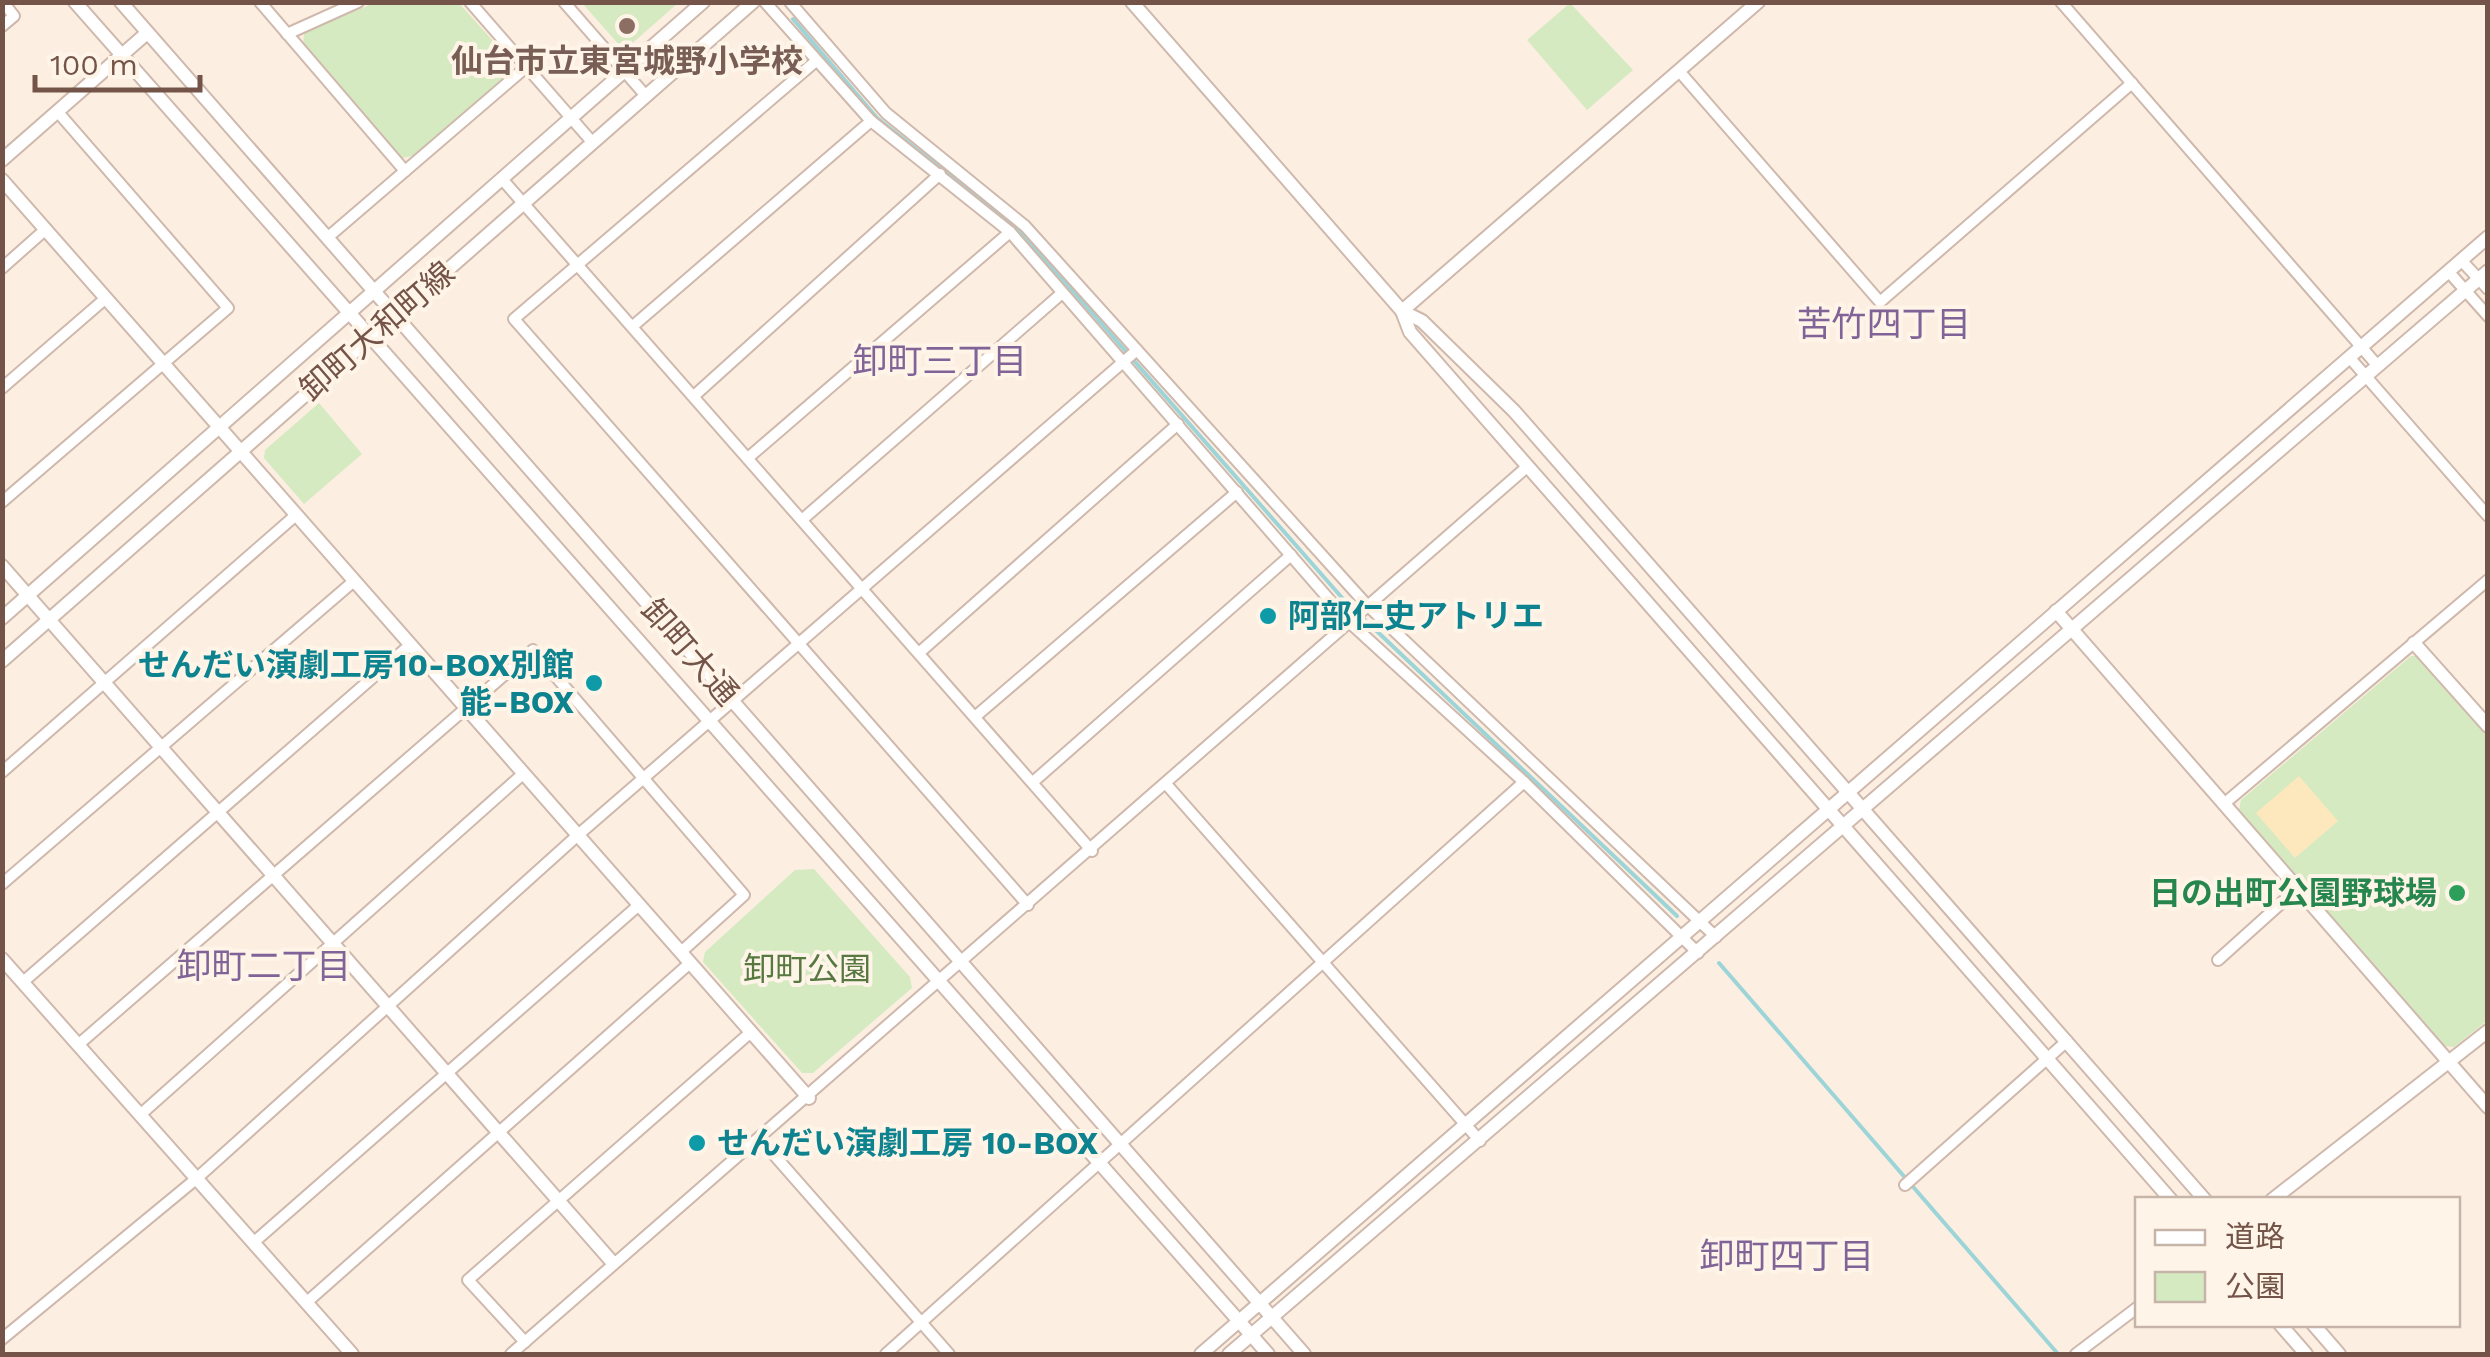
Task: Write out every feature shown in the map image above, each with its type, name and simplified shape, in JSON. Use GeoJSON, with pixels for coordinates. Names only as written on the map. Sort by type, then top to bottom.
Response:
{"type":"FeatureCollection","features":[{"type":"Feature","properties":{"kind":"street"},"geometry":{"type":"LineString","coordinates":[[2,26],[14,16],[3,2]]}},
{"type":"Feature","properties":{"kind":"street"},"geometry":{"type":"LineString","coordinates":[[75,2],[1268,1354]]}},
{"type":"Feature","properties":{"kind":"street","name":"卸町大通"},"geometry":{"type":"LineString","coordinates":[[121,2],[1304,1354]]}},
{"type":"Feature","properties":{"kind":"street"},"geometry":{"type":"LineString","coordinates":[[260,2],[405,171]]}},
{"type":"Feature","properties":{"kind":"street"},"geometry":{"type":"LineString","coordinates":[[287,34],[358,2]]}},
{"type":"Feature","properties":{"kind":"street"},"geometry":{"type":"LineString","coordinates":[[470,2],[593,142]]}},
{"type":"Feature","properties":{"kind":"street"},"geometry":{"type":"LineString","coordinates":[[564,2],[646,96]]}},
{"type":"Feature","properties":{"kind":"street","name":"卸町大和町線"},"geometry":{"type":"LineString","coordinates":[[2,618],[703,2]]}},
{"type":"Feature","properties":{"kind":"street","name":"卸町大和町線"},"geometry":{"type":"LineString","coordinates":[[2,661],[753,2]]}},
{"type":"Feature","properties":{"kind":"street"},"geometry":{"type":"LineString","coordinates":[[764,2],[871,121],[1010,232],[1350,618],[1698,952]]}},
{"type":"Feature","properties":{"kind":"street"},"geometry":{"type":"LineString","coordinates":[[790,2],[886,113],[1026,226],[1365,605],[1716,937]]}},
{"type":"Feature","properties":{"kind":"street"},"geometry":{"type":"LineString","coordinates":[[1132,2],[1402,311],[1410,332],[2168,1197]]}},
{"type":"Feature","properties":{"kind":"street"},"geometry":{"type":"LineString","coordinates":[[1402,311],[1758,2]]}},
{"type":"Feature","properties":{"kind":"street"},"geometry":{"type":"LineString","coordinates":[[2061,2],[2355,352],[2364,375],[2488,516]]}},
{"type":"Feature","properties":{"kind":"street"},"geometry":{"type":"LineString","coordinates":[[2,160],[147,33]]}},
{"type":"Feature","properties":{"kind":"street"},"geometry":{"type":"LineString","coordinates":[[816,61],[514,319],[1028,905]]}},
{"type":"Feature","properties":{"kind":"street"},"geometry":{"type":"LineString","coordinates":[[327,238],[525,68]]}},
{"type":"Feature","properties":{"kind":"street"},"geometry":{"type":"LineString","coordinates":[[1678,71],[1880,302],[2132,83]]}},
{"type":"Feature","properties":{"kind":"street"},"geometry":{"type":"LineString","coordinates":[[2,502],[228,308],[56,111]]}},
{"type":"Feature","properties":{"kind":"street"},"geometry":{"type":"LineString","coordinates":[[633,326],[871,121]]}},
{"type":"Feature","properties":{"kind":"street"},"geometry":{"type":"LineString","coordinates":[[694,396],[940,174]]}},
{"type":"Feature","properties":{"kind":"street"},"geometry":{"type":"LineString","coordinates":[[502,179],[1092,850]]}},
{"type":"Feature","properties":{"kind":"street"},"geometry":{"type":"LineString","coordinates":[[2,180],[809,1098]]}},
{"type":"Feature","properties":{"kind":"street"},"geometry":{"type":"LineString","coordinates":[[2,268],[46,229]]}},
{"type":"Feature","properties":{"kind":"street"},"geometry":{"type":"LineString","coordinates":[[750,458],[1010,232]]}},
{"type":"Feature","properties":{"kind":"street"},"geometry":{"type":"LineString","coordinates":[[1201,1354],[2488,237]]}},
{"type":"Feature","properties":{"kind":"street"},"geometry":{"type":"LineString","coordinates":[[1229,1354],[1480,1142],[2364,375],[2465,290],[2485,279],[2462,260]]}},
{"type":"Feature","properties":{"kind":"street"},"geometry":{"type":"LineString","coordinates":[[2448,272],[2488,316]]}},
{"type":"Feature","properties":{"kind":"street"},"geometry":{"type":"LineString","coordinates":[[803,519],[1061,294]]}},
{"type":"Feature","properties":{"kind":"street"},"geometry":{"type":"LineString","coordinates":[[2,388],[106,298]]}},
{"type":"Feature","properties":{"kind":"street"},"geometry":{"type":"LineString","coordinates":[[1402,311],[1422,320],[1514,411],[2202,1197]]}},
{"type":"Feature","properties":{"kind":"street"},"geometry":{"type":"LineString","coordinates":[[2,1339],[196,1179],[578,834],[1136,350]]}},
{"type":"Feature","properties":{"kind":"street"},"geometry":{"type":"LineString","coordinates":[[2355,352],[2376,365]]}},
{"type":"Feature","properties":{"kind":"street"},"geometry":{"type":"LineString","coordinates":[[920,652],[1178,424]]}},
{"type":"Feature","properties":{"kind":"street"},"geometry":{"type":"LineString","coordinates":[[511,1354],[809,1098],[1167,785],[1350,618],[1528,466]]}},
{"type":"Feature","properties":{"kind":"street"},"geometry":{"type":"LineString","coordinates":[[976,716],[1237,492]]}},
{"type":"Feature","properties":{"kind":"street"},"geometry":{"type":"LineString","coordinates":[[2,772],[296,515]]}},
{"type":"Feature","properties":{"kind":"street"},"geometry":{"type":"LineString","coordinates":[[1032,782],[1292,555]]}},
{"type":"Feature","properties":{"kind":"street"},"geometry":{"type":"LineString","coordinates":[[2,566],[614,1263]]}},
{"type":"Feature","properties":{"kind":"street"},"geometry":{"type":"LineString","coordinates":[[2225,803],[2488,580]]}},
{"type":"Feature","properties":{"kind":"street"},"geometry":{"type":"LineString","coordinates":[[2,884],[354,581]]}},
{"type":"Feature","properties":{"kind":"street"},"geometry":{"type":"LineString","coordinates":[[2056,611],[2488,1108]]}},
{"type":"Feature","properties":{"kind":"street"},"geometry":{"type":"LineString","coordinates":[[2414,643],[2488,726]]}},
{"type":"Feature","properties":{"kind":"street"},"geometry":{"type":"LineString","coordinates":[[23,982],[410,645]]}},
{"type":"Feature","properties":{"kind":"street"},"geometry":{"type":"LineString","coordinates":[[79,1044],[534,650],[744,895],[685,957],[500,1133],[306,1302]]}},
{"type":"Feature","properties":{"kind":"street"},"geometry":{"type":"LineString","coordinates":[[140,1115],[330,941],[524,772]]}},
{"type":"Feature","properties":{"kind":"street"},"geometry":{"type":"LineString","coordinates":[[886,1354],[1524,782]]}},
{"type":"Feature","properties":{"kind":"street"},"geometry":{"type":"LineString","coordinates":[[1167,785],[1480,1142]]}},
{"type":"Feature","properties":{"kind":"street"},"geometry":{"type":"LineString","coordinates":[[2218,960],[2298,888]]}},
{"type":"Feature","properties":{"kind":"street"},"geometry":{"type":"LineString","coordinates":[[253,1242],[639,905]]}},
{"type":"Feature","properties":{"kind":"street"},"geometry":{"type":"LineString","coordinates":[[2,959],[352,1354]]}},
{"type":"Feature","properties":{"kind":"street"},"geometry":{"type":"LineString","coordinates":[[525,1342],[468,1280],[751,1032]]}},
{"type":"Feature","properties":{"kind":"street"},"geometry":{"type":"LineString","coordinates":[[2276,1197],[2488,1032]]}},
{"type":"Feature","properties":{"kind":"street"},"geometry":{"type":"LineString","coordinates":[[1910,1181],[2067,1041]]}},
{"type":"Feature","properties":{"kind":"street"},"geometry":{"type":"LineString","coordinates":[[760,1140],[949,1354]]}},
{"type":"Feature","properties":{"kind":"street"},"geometry":{"type":"LineString","coordinates":[[2076,1354],[2135,1309]]}},
{"type":"Feature","properties":{"kind":"street"},"geometry":{"type":"LineString","coordinates":[[2283,1327],[2306,1354]]}},
{"type":"Feature","properties":{"kind":"street"},"geometry":{"type":"LineString","coordinates":[[2316,1327],[2339,1354]]}},
{"type":"Feature","properties":{"kind":"green space"},"geometry":{"type":"Polygon","coordinates":[[[374,3],[459,3],[510,60],[512,71],[417,155],[402,158],[303,45],[304,33],[374,3]]]}},
{"type":"Feature","properties":{"kind":"green space","name":"仙台市立東宮城野小学校"},"geometry":{"type":"Polygon","coordinates":[[[582,3],[678,3],[628,47],[621,47],[582,3]]]}},
{"type":"Feature","properties":{"kind":"green space"},"geometry":{"type":"Polygon","coordinates":[[[1570,3],[1633,70],[1587,110],[1527,40],[1570,3]]]}},
{"type":"Feature","properties":{"kind":"green space"},"geometry":{"type":"Polygon","coordinates":[[[319,403],[362,454],[304,504],[264,458],[265,450],[319,403]]]}},
{"type":"Feature","properties":{"kind":"green space"},"geometry":{"type":"Polygon","coordinates":[[[2411,656],[2419,656],[2487,735],[2487,1021],[2454,1047],[2443,1046],[2239,810],[2241,800],[2411,656]]]}},
{"type":"Feature","properties":{"kind":"green space","name":"卸町公園"},"geometry":{"type":"Polygon","coordinates":[[[814,869],[910,977],[912,988],[813,1073],[802,1073],[703,962],[705,952],[795,870],[814,869]]]}},
{"type":"Feature","properties":{"kind":"sand"},"geometry":{"type":"Polygon","coordinates":[[[2299,776],[2338,821],[2295,858],[2256,813],[2299,776]]]}},
{"type":"Feature","properties":{"kind":"waterway"},"geometry":{"type":"LineString","coordinates":[[793,19],[877,118],[1021,232],[1344,600],[1677,916]]}},
{"type":"Feature","properties":{"kind":"waterway"},"geometry":{"type":"LineString","coordinates":[[1719,963],[2058,1354]]}},
{"type":"Feature","properties":{"kind":"place","name":"仙台市立東宮城野小学校"},"geometry":{"type":"Point","coordinates":[627,26]}},
{"type":"Feature","properties":{"kind":"place","name":"阿部仁史アトリエ"},"geometry":{"type":"Point","coordinates":[1268,616]}},
{"type":"Feature","properties":{"kind":"place","name":"せんだい演劇工房10-BOX別館 能-BOX"},"geometry":{"type":"Point","coordinates":[594,683]}},
{"type":"Feature","properties":{"kind":"place","name":"日の出町公園野球場"},"geometry":{"type":"Point","coordinates":[2457,893]}},
{"type":"Feature","properties":{"kind":"place","name":"せんだい演劇工房 10-BOX"},"geometry":{"type":"Point","coordinates":[697,1143]}},
{"type":"Feature","properties":{"kind":"district","name":"苦竹四丁目"},"geometry":{"type":"Point","coordinates":[1884,324]}},
{"type":"Feature","properties":{"kind":"district","name":"卸町三丁目"},"geometry":{"type":"Point","coordinates":[940,361]}},
{"type":"Feature","properties":{"kind":"district","name":"卸町二丁目"},"geometry":{"type":"Point","coordinates":[264,966]}},
{"type":"Feature","properties":{"kind":"district","name":"卸町四丁目"},"geometry":{"type":"Point","coordinates":[1787,1256]}}]}
